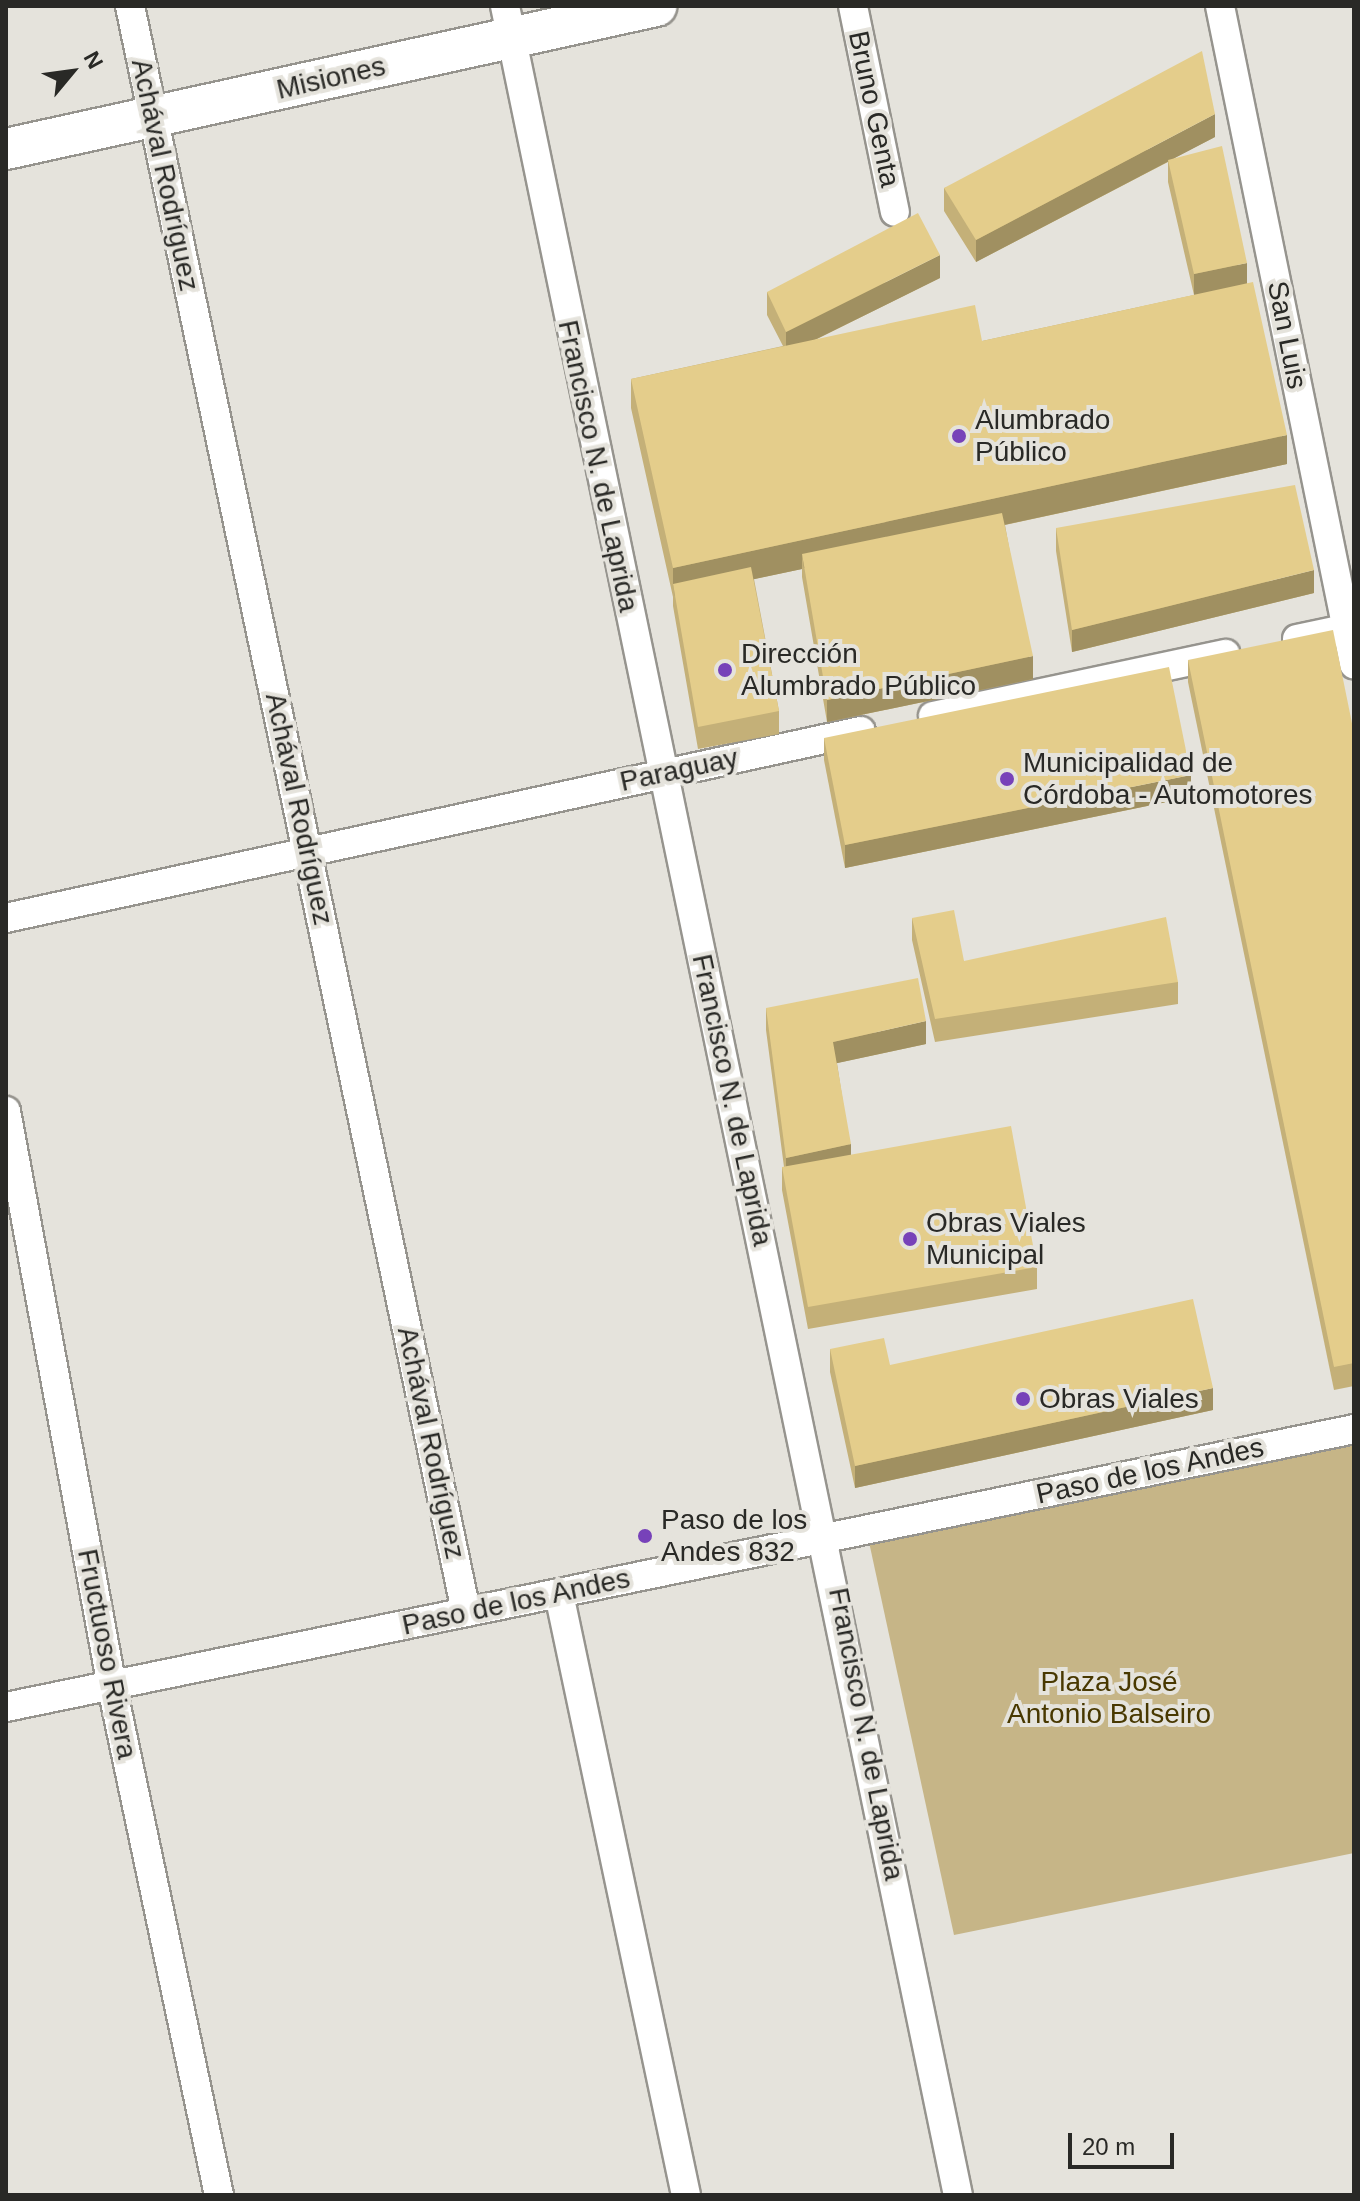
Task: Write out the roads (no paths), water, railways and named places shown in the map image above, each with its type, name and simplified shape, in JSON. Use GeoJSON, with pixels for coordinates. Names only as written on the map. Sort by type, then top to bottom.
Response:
{"type":"FeatureCollection","features":[{"type":"Feature","properties":{"kind":"street","name":"Achával Rodríguez"},"geometry":{"type":"LineString","coordinates":[[130,6],[466,1612]]}},
{"type":"Feature","properties":{"kind":"street","name":"Misiones"},"geometry":{"type":"LineString","coordinates":[[6,149],[153,118],[508,22],[656,6]]}},
{"type":"Feature","properties":{"kind":"street","name":"Bruno Genta"},"geometry":{"type":"LineString","coordinates":[[853,6],[895,212]]}},
{"type":"Feature","properties":{"kind":"street","name":"San Luis"},"geometry":{"type":"LineString","coordinates":[[1220,6],[1350,628],[1354,664]]}},
{"type":"Feature","properties":{"kind":"street","name":"Francisco N. de Laprida"},"geometry":{"type":"LineString","coordinates":[[508,22],[661,774],[827,1537],[958,2195]]}},
{"type":"Feature","properties":{"kind":"street","name":"Paraguay"},"geometry":{"type":"LineString","coordinates":[[6,918],[661,774],[1350,628]]}},
{"type":"Feature","properties":{"kind":"street","name":"Fructuoso Rivera"},"geometry":{"type":"LineString","coordinates":[[6,1111],[112,1687],[219,2195]]}},
{"type":"Feature","properties":{"kind":"street","name":"Paso de los Andes"},"geometry":{"type":"LineString","coordinates":[[6,1707],[1354,1429]]}},
{"type":"Feature","properties":{"kind":"street"},"geometry":{"type":"LineString","coordinates":[[559,1594],[686,2195]]}},
{"type":"Feature","properties":{"kind":"place","name":"Alumbrado Público"},"geometry":{"type":"Point","coordinates":[959,436]}},
{"type":"Feature","properties":{"kind":"place","name":"Dirección Alumbrado Público"},"geometry":{"type":"Point","coordinates":[725,670]}},
{"type":"Feature","properties":{"kind":"place","name":"Municipalidad de Córdoba - Automotores"},"geometry":{"type":"Point","coordinates":[1007,779]}},
{"type":"Feature","properties":{"kind":"place","name":"Obras Viales Municipal"},"geometry":{"type":"Point","coordinates":[910,1239]}},
{"type":"Feature","properties":{"kind":"place","name":"Obras Viales"},"geometry":{"type":"Point","coordinates":[1023,1399]}},
{"type":"Feature","properties":{"kind":"place","name":"Paso de los Andes 832"},"geometry":{"type":"Point","coordinates":[645,1536]}},
{"type":"Feature","properties":{"kind":"park label","name":"Plaza José Antonio Balseiro"},"geometry":{"type":"Point","coordinates":[1109,1698]}}]}
